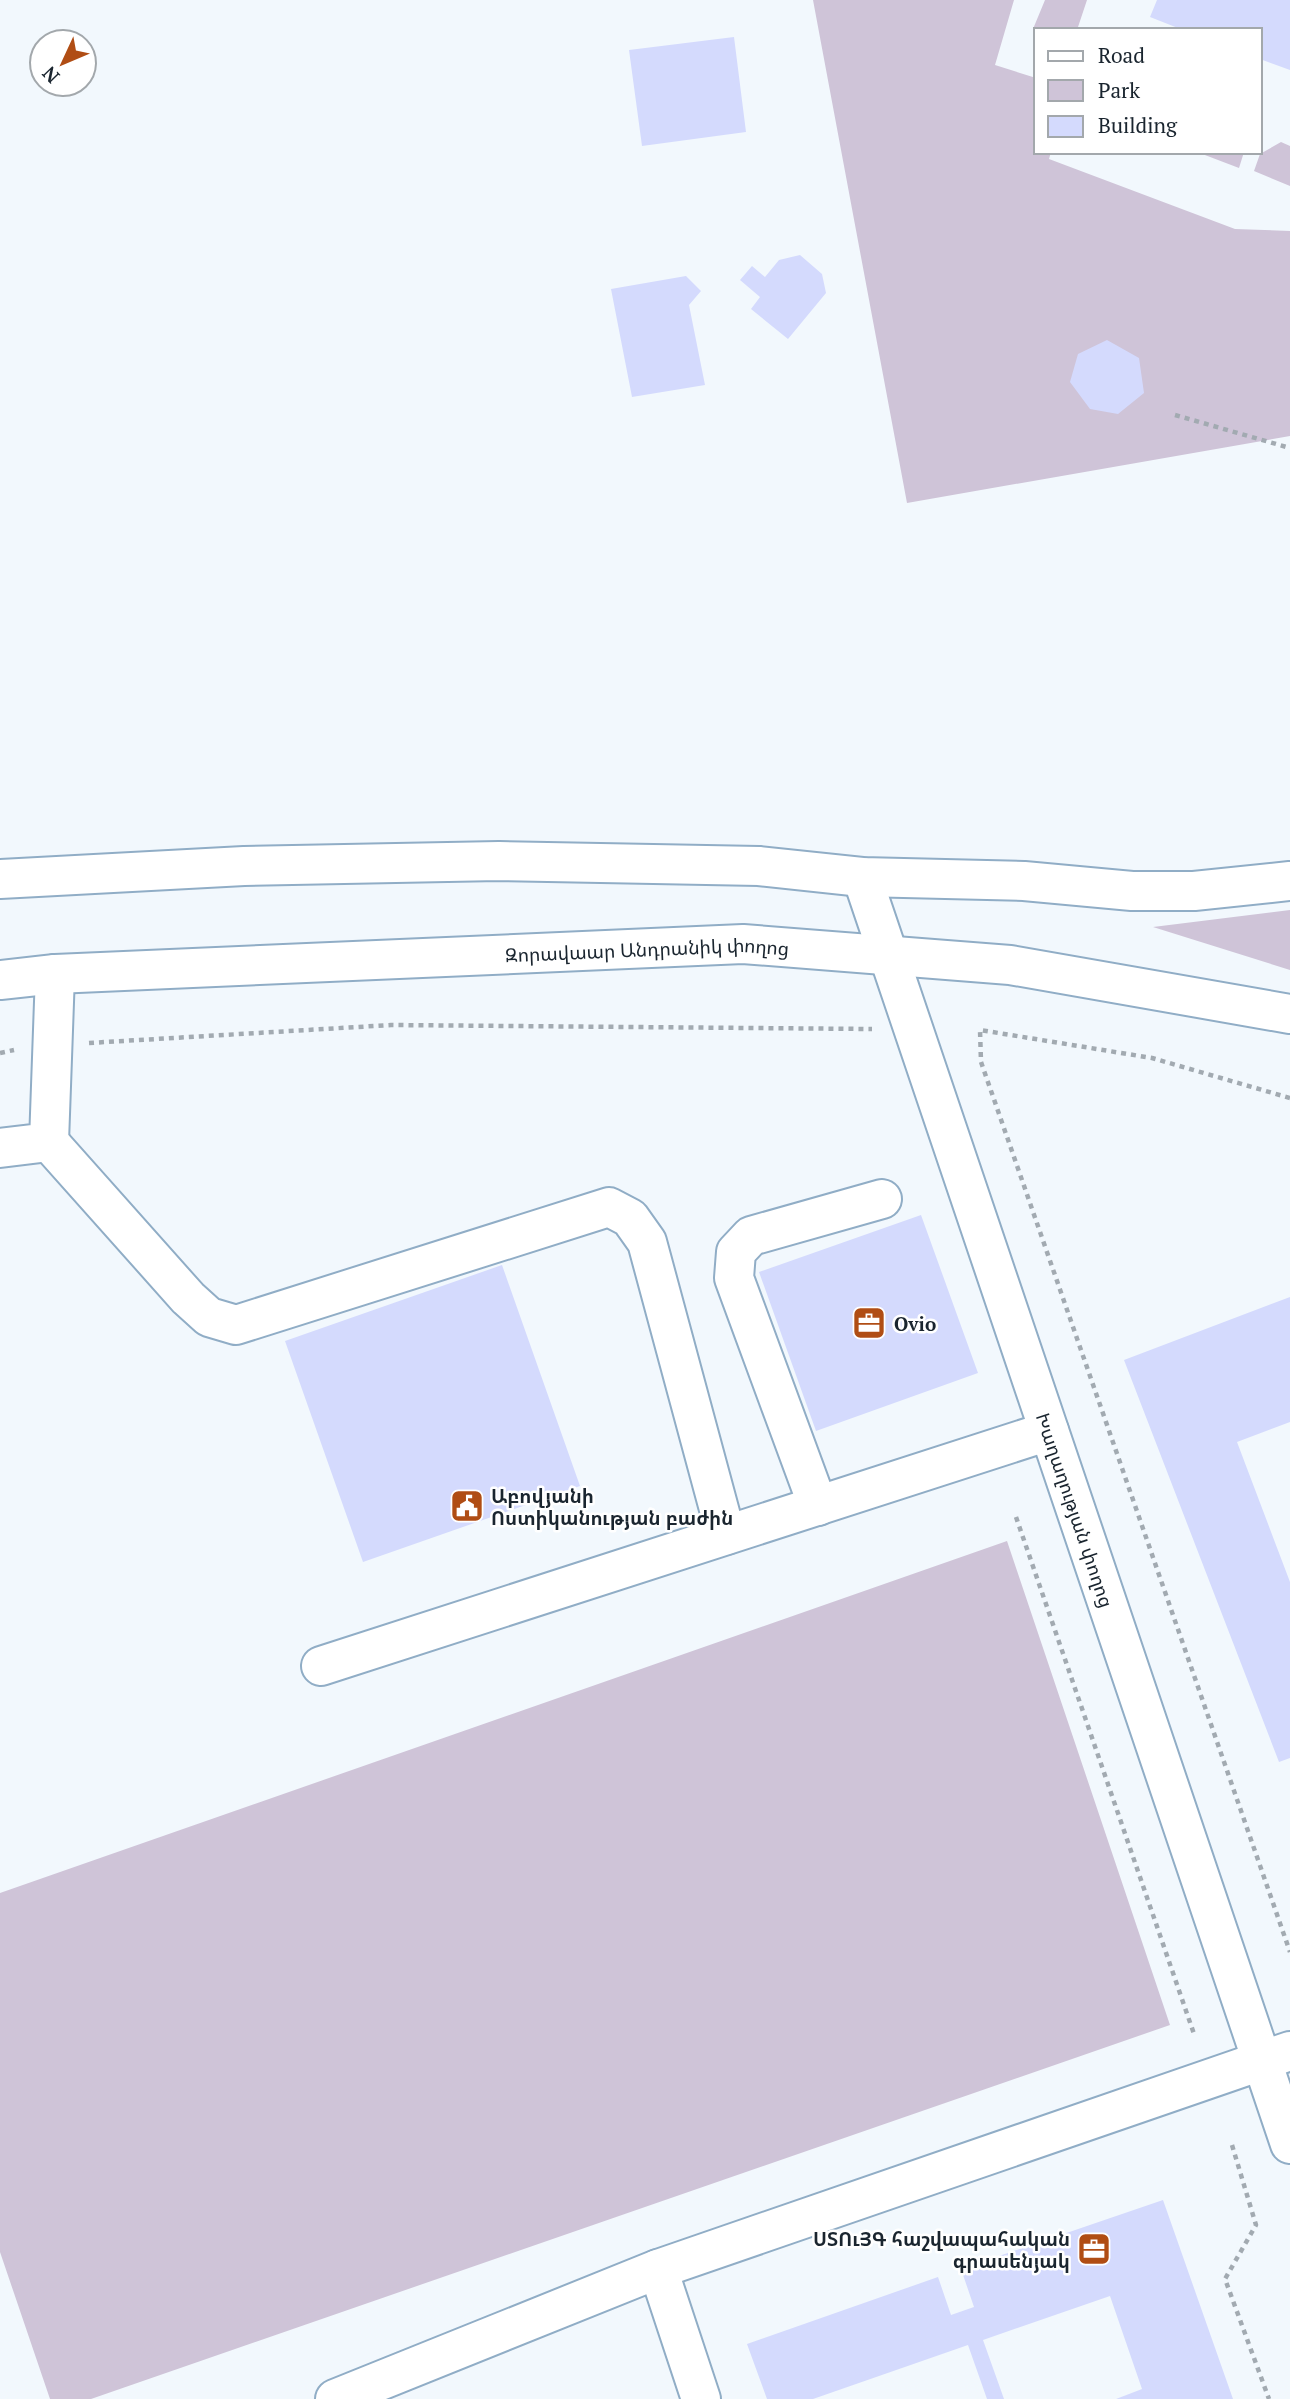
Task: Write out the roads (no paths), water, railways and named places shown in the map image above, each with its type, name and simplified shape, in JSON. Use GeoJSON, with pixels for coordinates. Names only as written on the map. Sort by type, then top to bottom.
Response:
{"type":"FeatureCollection","features":[{"type":"Feature","properties":{"kind":"street"},"geometry":{"type":"LineString","coordinates":[[0,879],[244,866],[499,861],[759,866],[862,877],[1024,881],[1132,891],[1194,891],[1290,881]]}},
{"type":"Feature","properties":{"kind":"street","name":"Խաղաղության փողոց"},"geometry":{"type":"LineString","coordinates":[[862,877],[1049,1432],[1276,2056],[1290,2144]]}},
{"type":"Feature","properties":{"kind":"street","name":"Զորավաար Անդրանիկ փողոց"},"geometry":{"type":"LineString","coordinates":[[0,980],[55,974],[743,944],[888,953],[1010,965],[1290,1014]]}},
{"type":"Feature","properties":{"kind":"street"},"geometry":{"type":"LineString","coordinates":[[55,974],[49,1143],[188,1298],[209,1317],[236,1325],[609,1207],[630,1218],[647,1241],[726,1535]]}},
{"type":"Feature","properties":{"kind":"street"},"geometry":{"type":"LineString","coordinates":[[0,1148],[49,1143]]}},
{"type":"Feature","properties":{"kind":"street"},"geometry":{"type":"LineString","coordinates":[[818,1506],[734,1278],[736,1252],[751,1236],[883,1199]]}},
{"type":"Feature","properties":{"kind":"street"},"geometry":{"type":"LineString","coordinates":[[321,1666],[1049,1432]]}},
{"type":"Feature","properties":{"kind":"street"},"geometry":{"type":"LineString","coordinates":[[335,2399],[658,2269],[1276,2056]]}},
{"type":"Feature","properties":{"kind":"street"},"geometry":{"type":"LineString","coordinates":[[658,2269],[701,2399]]}},
{"type":"Feature","properties":{"kind":"place","name":"Ovio"},"geometry":{"type":"Point","coordinates":[869,1323]}},
{"type":"Feature","properties":{"kind":"place","name":"Աբովյանի Ոստիկանության բաժին"},"geometry":{"type":"Point","coordinates":[467,1506]}},
{"type":"Feature","properties":{"kind":"place","name":"ՍՏՈւՅԳ հաշվապահական գրասենյակ"},"geometry":{"type":"Point","coordinates":[1094,2249]}}]}
